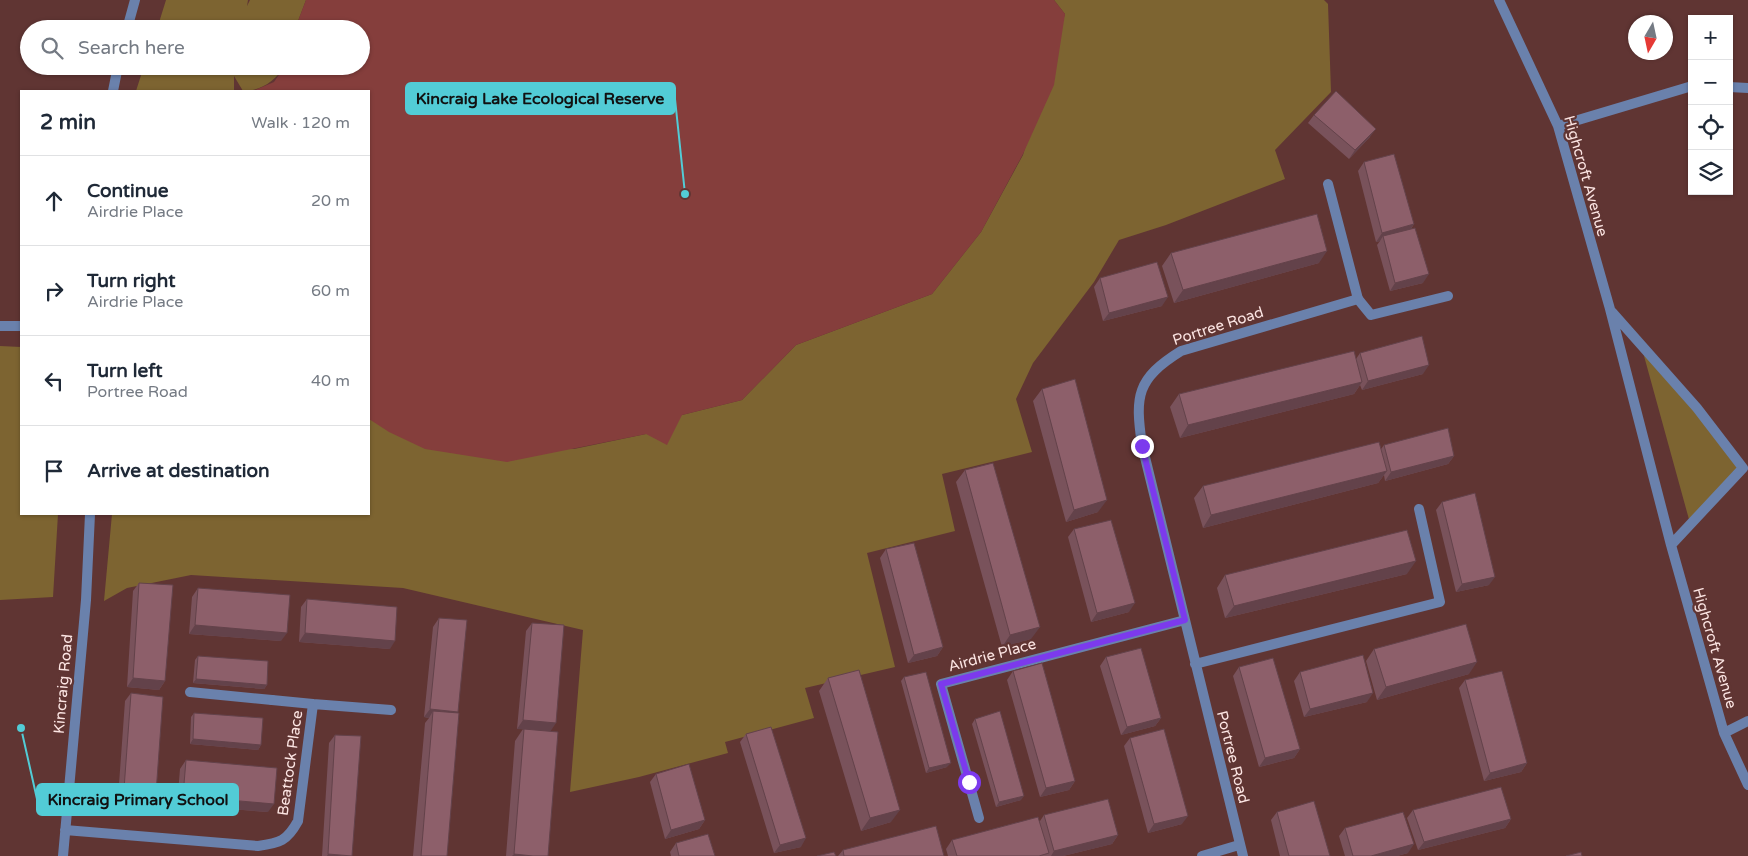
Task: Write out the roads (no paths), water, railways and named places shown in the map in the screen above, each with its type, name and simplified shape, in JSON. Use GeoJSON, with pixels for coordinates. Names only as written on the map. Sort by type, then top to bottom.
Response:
{"type":"FeatureCollection","features":[{"type":"Feature","properties":{"kind":"street"},"geometry":{"type":"LineString","coordinates":[[129,20],[134,0]]}},
{"type":"Feature","properties":{"kind":"street","name":"Highcroft Avenue"},"geometry":{"type":"LineString","coordinates":[[1499,0],[1558,126],[1610,309],[1670,545],[1724,733],[1748,785]]}},
{"type":"Feature","properties":{"kind":"street"},"geometry":{"type":"LineString","coordinates":[[113,90],[116,75]]}},
{"type":"Feature","properties":{"kind":"street"},"geometry":{"type":"LineString","coordinates":[[1558,126],[1688,87]]}},
{"type":"Feature","properties":{"kind":"street"},"geometry":{"type":"LineString","coordinates":[[1733,87],[1748,88]]}},
{"type":"Feature","properties":{"kind":"street"},"geometry":{"type":"LineString","coordinates":[[1328,184],[1358,299],[1371,315],[1448,296]]}},
{"type":"Feature","properties":{"kind":"street","name":"Portree Road"},"geometry":{"type":"LineString","coordinates":[[1243,856],[1142,446],[1138,401],[1145,384],[1162,363],[1181,351],[1358,299]]}},
{"type":"Feature","properties":{"kind":"street","name":"Highcroft Avenue"},"geometry":{"type":"LineString","coordinates":[[1610,309],[1697,408],[1743,468],[1670,545]]}},
{"type":"Feature","properties":{"kind":"street"},"geometry":{"type":"LineString","coordinates":[[0,326],[20,326]]}},
{"type":"Feature","properties":{"kind":"street"},"geometry":{"type":"LineString","coordinates":[[1195,664],[1440,602],[1419,509]]}},
{"type":"Feature","properties":{"kind":"street","name":"Kincraig Road"},"geometry":{"type":"LineString","coordinates":[[63,856],[86,600],[90,515]]}},
{"type":"Feature","properties":{"kind":"street","name":"Airdrie Place"},"geometry":{"type":"LineString","coordinates":[[979,818],[941,684],[1185,620]]}},
{"type":"Feature","properties":{"kind":"street","name":"Beattock Place"},"geometry":{"type":"LineString","coordinates":[[190,692],[391,710]]}},
{"type":"Feature","properties":{"kind":"street","name":"Beattock Place"},"geometry":{"type":"LineString","coordinates":[[65,830],[258,846],[278,844],[290,835],[298,821],[313,704]]}},
{"type":"Feature","properties":{"kind":"street"},"geometry":{"type":"LineString","coordinates":[[1724,733],[1748,721]]}},
{"type":"Feature","properties":{"kind":"street"},"geometry":{"type":"LineString","coordinates":[[1202,856],[1239,845]]}},
{"type":"Feature","properties":{"kind":"place","name":"Kincraig Lake Ecological Reserve"},"geometry":{"type":"Point","coordinates":[685,194]}},
{"type":"Feature","properties":{"kind":"place","name":"Kincraig Primary School"},"geometry":{"type":"Point","coordinates":[21,728]}}]}
